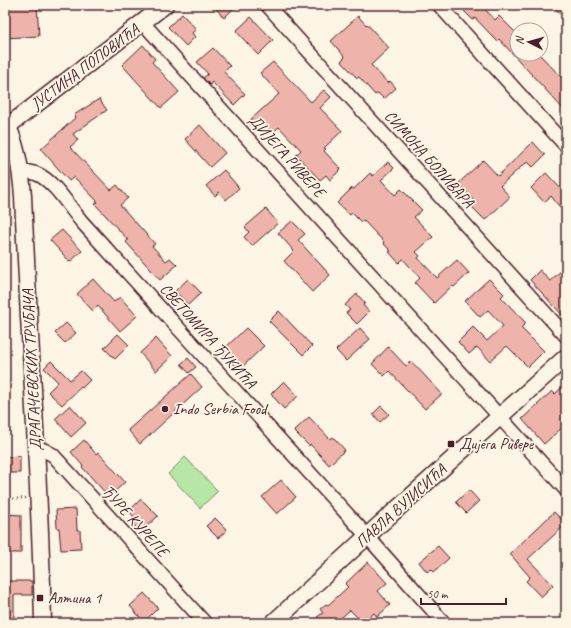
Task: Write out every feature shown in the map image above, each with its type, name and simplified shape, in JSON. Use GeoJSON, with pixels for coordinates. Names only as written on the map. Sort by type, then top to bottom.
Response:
{"type":"FeatureCollection","features":[{"type":"Feature","properties":{"kind":"street","name":"ЈУСТИНА ПОПОВИЋА"},"geometry":{"type":"LineString","coordinates":[[6,125],[165,5]]}},
{"type":"Feature","properties":{"kind":"street","name":"СИМОНА БОЛИВАРА"},"geometry":{"type":"LineString","coordinates":[[267,5],[566,336]]}},
{"type":"Feature","properties":{"kind":"street"},"geometry":{"type":"LineString","coordinates":[[439,5],[566,146]]}},
{"type":"Feature","properties":{"kind":"street","name":"ДИЈЕГА РИВЕРЕ"},"geometry":{"type":"LineString","coordinates":[[143,23],[566,490]]}},
{"type":"Feature","properties":{"kind":"street","name":"ДРАГАЧЕВСКИХ ТРУБАЧА"},"geometry":{"type":"LineString","coordinates":[[6,125],[17,150],[22,171],[43,623]]}},
{"type":"Feature","properties":{"kind":"street","name":"СВЕТОМИРА ЂУКИЋА"},"geometry":{"type":"LineString","coordinates":[[22,171],[36,174],[44,178],[54,187],[82,222],[444,623]]}},
{"type":"Feature","properties":{"kind":"street","name":"ПАВЛА ВУЈИСИЋА"},"geometry":{"type":"LineString","coordinates":[[273,623],[367,536],[566,357]]}},
{"type":"Feature","properties":{"kind":"street","name":"ЂУРЕ КУРЕПЕ"},"geometry":{"type":"LineString","coordinates":[[36,450],[44,450],[53,455],[205,623]]}},
{"type":"Feature","properties":{"kind":"path"},"geometry":{"type":"LineString","coordinates":[[5,499],[38,497]]}},
{"type":"Feature","properties":{"kind":"green space"},"geometry":{"type":"Polygon","coordinates":[[[185,457],[218,491],[200,508],[168,474],[185,457]]]}},
{"type":"Feature","properties":{"kind":"building"},"geometry":{"type":"Polygon","coordinates":[[[5,5],[37,5],[39,36],[5,38],[5,5]]]}},
{"type":"Feature","properties":{"kind":"building"},"geometry":{"type":"Polygon","coordinates":[[[213,5],[237,5],[224,18],[213,5]]]}},
{"type":"Feature","properties":{"kind":"building"},"geometry":{"type":"Polygon","coordinates":[[[471,5],[481,5],[495,20],[499,16],[509,26],[509,50],[499,39],[497,41],[475,18],[473,20],[464,11],[471,5]]]}},
{"type":"Feature","properties":{"kind":"building"},"geometry":{"type":"Polygon","coordinates":[[[552,5],[566,5],[566,20],[552,5]]]}},
{"type":"Feature","properties":{"kind":"building"},"geometry":{"type":"Polygon","coordinates":[[[182,14],[196,29],[192,33],[195,37],[186,46],[168,27],[182,14]]]}},
{"type":"Feature","properties":{"kind":"building"},"geometry":{"type":"Polygon","coordinates":[[[358,16],[389,48],[371,65],[388,83],[390,81],[396,88],[384,99],[378,93],[375,95],[359,77],[357,78],[341,61],[345,57],[331,41],[358,16]]]}},
{"type":"Feature","properties":{"kind":"building"},"geometry":{"type":"Polygon","coordinates":[[[251,17],[273,40],[258,55],[236,31],[251,17]]]}},
{"type":"Feature","properties":{"kind":"building"},"geometry":{"type":"Polygon","coordinates":[[[143,45],[155,59],[152,62],[179,92],[161,108],[122,65],[143,45]]]}},
{"type":"Feature","properties":{"kind":"building"},"geometry":{"type":"Polygon","coordinates":[[[213,48],[230,66],[224,72],[245,94],[234,105],[212,82],[210,85],[203,78],[208,74],[197,62],[213,48]]]}},
{"type":"Feature","properties":{"kind":"building"},"geometry":{"type":"Polygon","coordinates":[[[273,62],[311,102],[324,90],[331,97],[320,108],[342,131],[324,148],[326,149],[324,151],[341,169],[330,180],[326,175],[320,180],[296,155],[301,150],[279,127],[271,134],[263,125],[256,131],[248,122],[279,94],[260,73],[273,62]]]}},
{"type":"Feature","properties":{"kind":"building"},"geometry":{"type":"Polygon","coordinates":[[[520,62],[547,62],[566,82],[566,112],[520,62]]]}},
{"type":"Feature","properties":{"kind":"building"},"geometry":{"type":"Polygon","coordinates":[[[99,99],[107,110],[73,134],[78,140],[70,147],[111,190],[117,185],[128,198],[120,205],[155,244],[152,246],[166,261],[170,258],[177,265],[160,280],[126,242],[128,240],[95,204],[98,202],[74,177],[69,181],[41,149],[76,117],[74,115],[99,99]]]}},
{"type":"Feature","properties":{"kind":"building"},"geometry":{"type":"Polygon","coordinates":[[[200,125],[225,153],[210,167],[185,139],[200,125]]]}},
{"type":"Feature","properties":{"kind":"building"},"geometry":{"type":"Polygon","coordinates":[[[533,142],[545,155],[533,167],[528,162],[523,165],[500,186],[510,197],[485,220],[472,207],[476,203],[458,184],[483,160],[498,176],[533,142]]]}},
{"type":"Feature","properties":{"kind":"building"},"geometry":{"type":"Polygon","coordinates":[[[388,162],[394,168],[381,180],[395,195],[401,189],[422,210],[414,217],[433,237],[416,252],[420,256],[418,258],[437,278],[457,260],[469,273],[434,303],[415,283],[420,278],[403,259],[399,263],[389,252],[391,251],[383,243],[384,242],[363,220],[361,222],[352,213],[350,215],[337,203],[370,173],[373,176],[388,162]]]}},
{"type":"Feature","properties":{"kind":"building"},"geometry":{"type":"Polygon","coordinates":[[[224,170],[239,188],[226,200],[219,192],[215,196],[206,186],[224,170]]]}},
{"type":"Feature","properties":{"kind":"building"},"geometry":{"type":"Polygon","coordinates":[[[546,173],[566,194],[566,215],[551,196],[544,202],[531,188],[546,173]]]}},
{"type":"Feature","properties":{"kind":"building"},"geometry":{"type":"Polygon","coordinates":[[[266,209],[278,223],[252,246],[244,237],[249,232],[245,227],[266,209]]]}},
{"type":"Feature","properties":{"kind":"building"},"geometry":{"type":"Polygon","coordinates":[[[292,221],[305,234],[298,240],[330,275],[312,292],[284,261],[294,251],[278,233],[292,221]]]}},
{"type":"Feature","properties":{"kind":"building"},"geometry":{"type":"Polygon","coordinates":[[[62,230],[82,251],[70,262],[50,240],[62,230]]]}},
{"type":"Feature","properties":{"kind":"building"},"geometry":{"type":"Polygon","coordinates":[[[566,266],[566,319],[530,280],[540,270],[550,281],[566,266]]]}},
{"type":"Feature","properties":{"kind":"building"},"geometry":{"type":"Polygon","coordinates":[[[93,279],[114,302],[120,297],[137,316],[120,331],[98,306],[93,311],[77,294],[93,279]]]}},
{"type":"Feature","properties":{"kind":"building"},"geometry":{"type":"Polygon","coordinates":[[[188,279],[201,293],[188,305],[175,291],[188,279]]]}},
{"type":"Feature","properties":{"kind":"building"},"geometry":{"type":"Polygon","coordinates":[[[489,279],[504,294],[501,297],[526,323],[521,328],[544,351],[528,367],[507,346],[490,361],[477,347],[469,354],[458,342],[473,327],[487,341],[503,326],[488,310],[480,317],[465,301],[489,279]]]}},
{"type":"Feature","properties":{"kind":"building"},"geometry":{"type":"Polygon","coordinates":[[[357,294],[365,303],[363,305],[369,312],[357,324],[346,313],[350,310],[345,305],[357,294]]]}},
{"type":"Feature","properties":{"kind":"building"},"geometry":{"type":"Polygon","coordinates":[[[279,311],[312,346],[303,355],[269,321],[279,311]]]}},
{"type":"Feature","properties":{"kind":"building"},"geometry":{"type":"Polygon","coordinates":[[[66,323],[76,333],[65,343],[55,333],[66,323]]]}},
{"type":"Feature","properties":{"kind":"building"},"geometry":{"type":"Polygon","coordinates":[[[246,328],[264,346],[239,370],[222,351],[246,328]]]}},
{"type":"Feature","properties":{"kind":"building"},"geometry":{"type":"Polygon","coordinates":[[[360,328],[370,339],[346,361],[336,350],[360,328]]]}},
{"type":"Feature","properties":{"kind":"building"},"geometry":{"type":"Polygon","coordinates":[[[118,334],[129,345],[115,359],[104,348],[118,334]]]}},
{"type":"Feature","properties":{"kind":"building"},"geometry":{"type":"Polygon","coordinates":[[[156,338],[172,356],[156,371],[140,353],[156,338]]]}},
{"type":"Feature","properties":{"kind":"building"},"geometry":{"type":"Polygon","coordinates":[[[388,347],[406,366],[411,361],[442,394],[425,409],[389,371],[384,376],[372,364],[388,347]]]}},
{"type":"Feature","properties":{"kind":"building"},"geometry":{"type":"Polygon","coordinates":[[[188,358],[196,367],[189,373],[181,364],[188,358]]]}},
{"type":"Feature","properties":{"kind":"building"},"geometry":{"type":"Polygon","coordinates":[[[51,361],[70,380],[81,371],[90,380],[62,405],[48,392],[58,382],[44,368],[51,361]]]}},
{"type":"Feature","properties":{"kind":"building","name":"Indo Serbia Food"},"geometry":{"type":"Polygon","coordinates":[[[191,374],[202,387],[140,444],[128,430],[191,374]]]}},
{"type":"Feature","properties":{"kind":"building"},"geometry":{"type":"Polygon","coordinates":[[[284,381],[298,396],[284,409],[271,394],[284,381]]]}},
{"type":"Feature","properties":{"kind":"building"},"geometry":{"type":"Polygon","coordinates":[[[566,383],[566,424],[544,444],[522,419],[552,391],[555,394],[566,383]]]}},
{"type":"Feature","properties":{"kind":"building"},"geometry":{"type":"Polygon","coordinates":[[[70,405],[86,423],[71,437],[55,419],[70,405]]]}},
{"type":"Feature","properties":{"kind":"building"},"geometry":{"type":"Polygon","coordinates":[[[381,406],[389,414],[380,422],[373,414],[381,406]]]}},
{"type":"Feature","properties":{"kind":"building"},"geometry":{"type":"Polygon","coordinates":[[[309,417],[330,439],[333,437],[345,450],[329,465],[310,444],[309,446],[294,431],[309,417]]]}},
{"type":"Feature","properties":{"kind":"building"},"geometry":{"type":"Polygon","coordinates":[[[84,440],[96,454],[98,452],[125,482],[109,497],[82,467],[83,466],[71,452],[84,440]]]}},
{"type":"Feature","properties":{"kind":"building"},"geometry":{"type":"Polygon","coordinates":[[[20,456],[20,473],[5,473],[5,457],[20,456]]]}},
{"type":"Feature","properties":{"kind":"building"},"geometry":{"type":"Polygon","coordinates":[[[281,480],[296,497],[277,514],[262,497],[281,480]]]}},
{"type":"Feature","properties":{"kind":"building"},"geometry":{"type":"Polygon","coordinates":[[[469,490],[479,501],[466,513],[456,502],[469,490]]]}},
{"type":"Feature","properties":{"kind":"building"},"geometry":{"type":"Polygon","coordinates":[[[141,499],[158,516],[141,532],[130,521],[134,517],[129,511],[141,499]]]}},
{"type":"Feature","properties":{"kind":"building"},"geometry":{"type":"Polygon","coordinates":[[[76,509],[77,530],[80,530],[81,549],[61,550],[59,528],[57,528],[56,510],[76,509]]]}},
{"type":"Feature","properties":{"kind":"building"},"geometry":{"type":"Polygon","coordinates":[[[554,512],[566,524],[528,559],[553,585],[541,597],[526,581],[530,577],[510,554],[554,512]]]}},
{"type":"Feature","properties":{"kind":"building"},"geometry":{"type":"Polygon","coordinates":[[[5,514],[21,515],[21,553],[5,553],[5,514]]]}},
{"type":"Feature","properties":{"kind":"building"},"geometry":{"type":"Polygon","coordinates":[[[215,518],[227,530],[218,538],[206,526],[215,518]]]}},
{"type":"Feature","properties":{"kind":"building"},"geometry":{"type":"Polygon","coordinates":[[[438,546],[449,558],[434,572],[431,569],[427,572],[419,562],[438,546]]]}},
{"type":"Feature","properties":{"kind":"building"},"geometry":{"type":"Polygon","coordinates":[[[368,562],[387,583],[378,591],[390,605],[377,617],[374,613],[363,623],[350,610],[335,623],[322,623],[317,617],[323,613],[320,609],[326,604],[328,605],[348,587],[345,584],[368,562]]]}},
{"type":"Feature","properties":{"kind":"building"},"geometry":{"type":"Polygon","coordinates":[[[5,581],[32,581],[32,595],[14,595],[14,620],[5,620],[5,581]]]}},
{"type":"Feature","properties":{"kind":"building"},"geometry":{"type":"Polygon","coordinates":[[[144,593],[158,608],[144,622],[130,606],[144,593]]]}},
{"type":"Feature","properties":{"kind":"place","name":"Indo Serbia Food"},"geometry":{"type":"Point","coordinates":[165,409]}},
{"type":"Feature","properties":{"kind":"place","name":"Дијега Ривере"},"geometry":{"type":"Point","coordinates":[451,444]}},
{"type":"Feature","properties":{"kind":"place","name":"Алтина 1"},"geometry":{"type":"Point","coordinates":[40,598]}}]}
